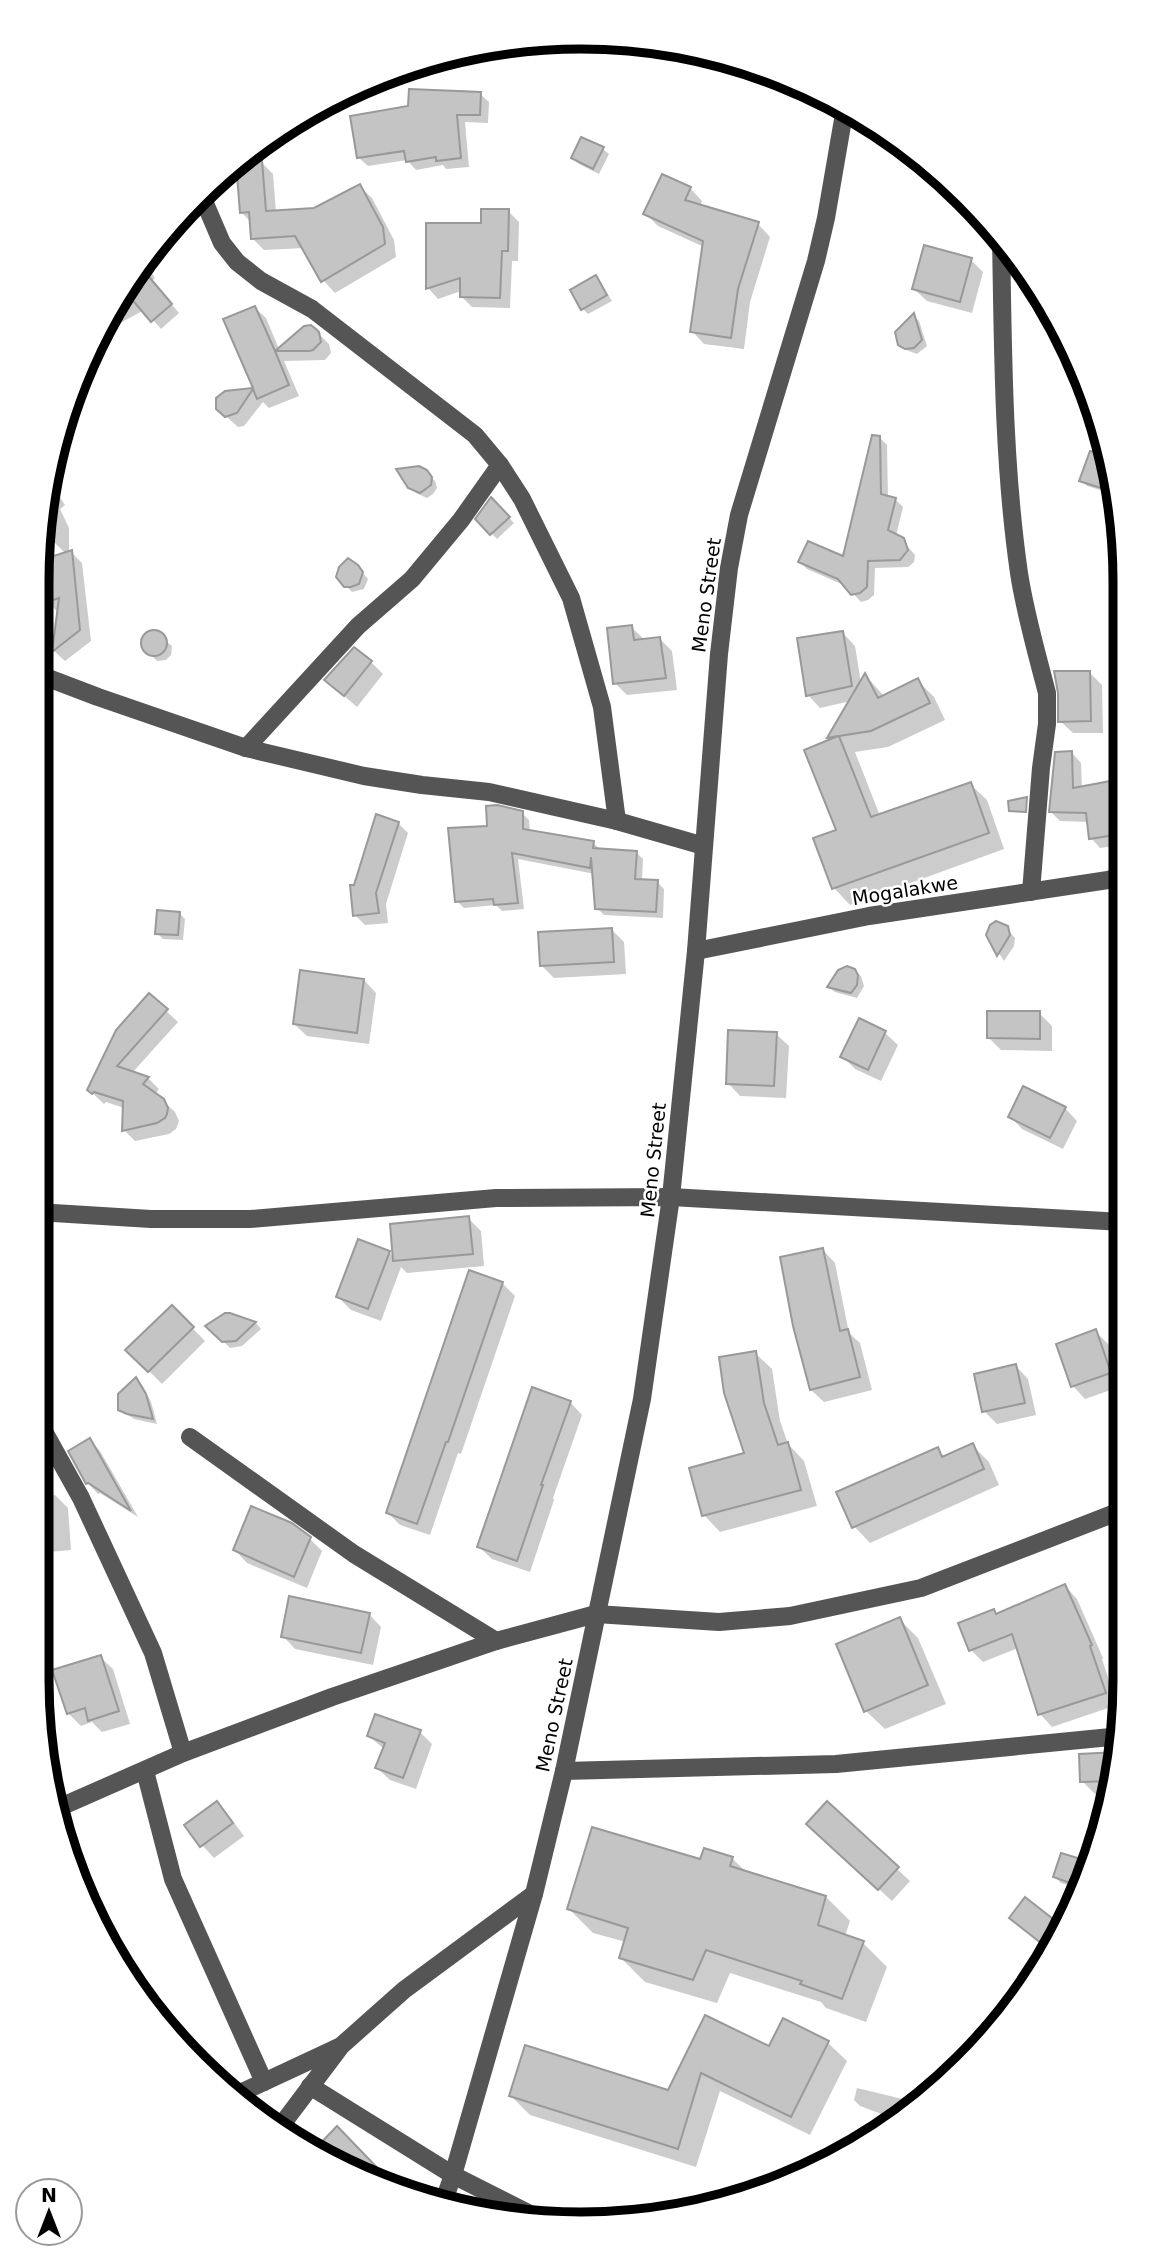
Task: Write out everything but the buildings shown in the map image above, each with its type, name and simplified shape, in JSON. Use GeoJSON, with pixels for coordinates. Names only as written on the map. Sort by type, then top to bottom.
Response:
{"type":"FeatureCollection","features":[{"type":"Feature","properties":{"kind":"street","name":"Meno Street"},"geometry":{"type":"LineString","coordinates":[[446,2195],[534,1894],[565,1771],[642,1399],[671,1197],[696,951],[719,654],[729,568],[739,515],[816,261],[843,118]]}},
{"type":"Feature","properties":{"kind":"street"},"geometry":{"type":"LineString","coordinates":[[206,205],[222,243],[237,262],[261,281],[312,309],[380,361],[475,435],[500,465],[522,499],[571,598],[602,707],[617,821]]}},
{"type":"Feature","properties":{"kind":"street"},"geometry":{"type":"LineString","coordinates":[[1001,255],[1008,464],[1019,574],[1047,693],[1048,711],[1031,892]]}},
{"type":"Feature","properties":{"kind":"street"},"geometry":{"type":"LineString","coordinates":[[246,748],[358,626],[412,579],[461,520],[500,465]]}},
{"type":"Feature","properties":{"kind":"street"},"geometry":{"type":"LineString","coordinates":[[49,678],[246,748],[363,776],[489,792],[617,821],[704,846]]}},
{"type":"Feature","properties":{"kind":"street","name":"Mogalakwe"},"geometry":{"type":"LineString","coordinates":[[696,951],[869,916],[1113,878]]}},
{"type":"Feature","properties":{"kind":"street"},"geometry":{"type":"LineString","coordinates":[[49,1213],[151,1219],[250,1219],[496,1198],[671,1197],[1113,1221]]}},
{"type":"Feature","properties":{"kind":"street"},"geometry":{"type":"LineString","coordinates":[[190,1437],[354,1554],[496,1641]]}},
{"type":"Feature","properties":{"kind":"street"},"geometry":{"type":"LineString","coordinates":[[49,1441],[81,1498],[153,1653],[183,1753]]}},
{"type":"Feature","properties":{"kind":"street"},"geometry":{"type":"LineString","coordinates":[[64,1805],[183,1753],[332,1697],[496,1641],[596,1614],[719,1622],[790,1616],[922,1588],[1113,1514]]}},
{"type":"Feature","properties":{"kind":"street"},"geometry":{"type":"LineString","coordinates":[[565,1771],[836,1764],[1109,1737]]}},
{"type":"Feature","properties":{"kind":"street"},"geometry":{"type":"LineString","coordinates":[[145,1771],[173,1879],[264,2082]]}},
{"type":"Feature","properties":{"kind":"street"},"geometry":{"type":"LineString","coordinates":[[284,2121],[341,2046],[404,1990],[534,1894]]}},
{"type":"Feature","properties":{"kind":"street"},"geometry":{"type":"LineString","coordinates":[[244,2091],[341,2046]]}},
{"type":"Feature","properties":{"kind":"street"},"geometry":{"type":"LineString","coordinates":[[310,2086],[453,2175],[518,2208]]}}]}
